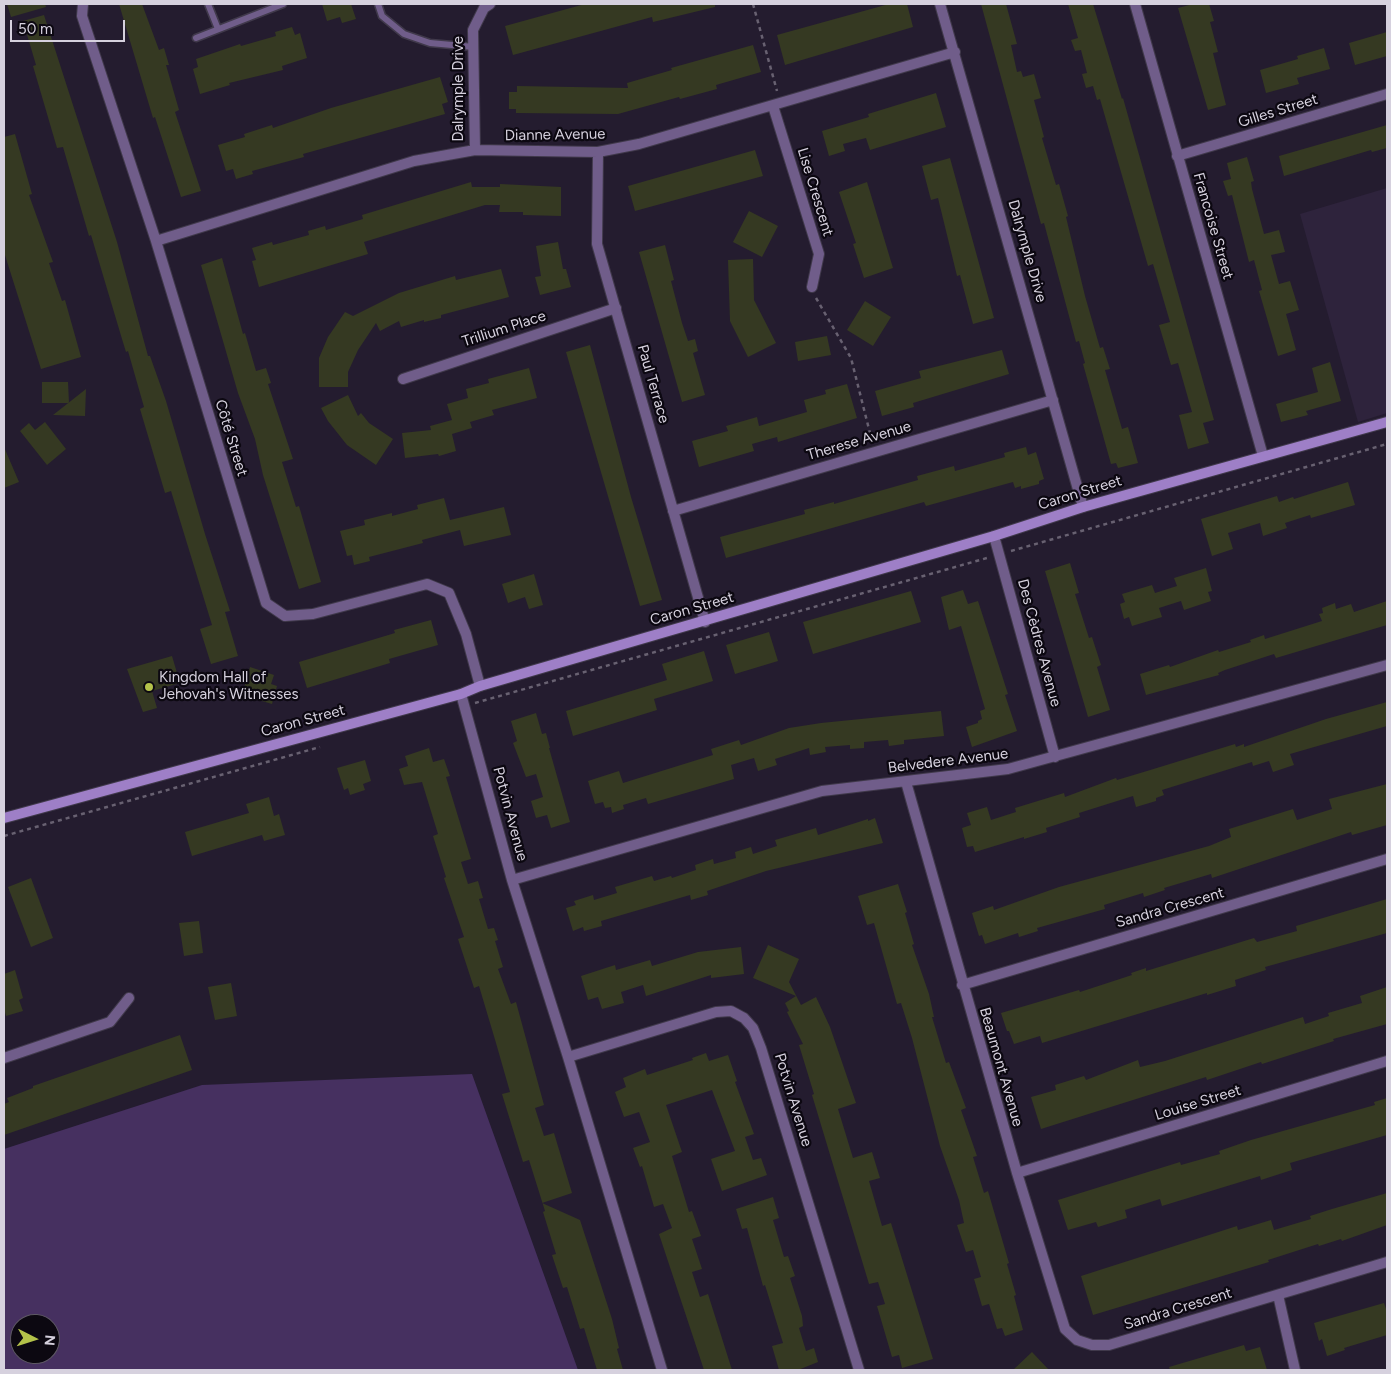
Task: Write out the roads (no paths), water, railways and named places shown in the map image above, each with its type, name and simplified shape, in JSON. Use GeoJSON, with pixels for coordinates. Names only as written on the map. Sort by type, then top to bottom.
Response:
{"type":"FeatureCollection","features":[{"type":"Feature","properties":{"kind":"street","name":"Côté Street"},"geometry":{"type":"LineString","coordinates":[[83,4],[82,16],[156,241],[266,603],[286,616],[313,614],[427,584],[449,593],[466,634],[480,686]]}},
{"type":"Feature","properties":{"kind":"street","name":"Dalrymple Drive"},"geometry":{"type":"LineString","coordinates":[[474,150],[473,30],[484,8],[490,4]]}},
{"type":"Feature","properties":{"kind":"street","name":"Dalrymple Drive"},"geometry":{"type":"LineString","coordinates":[[940,4],[1083,507]]}},
{"type":"Feature","properties":{"kind":"street","name":"Francoise Street"},"geometry":{"type":"LineString","coordinates":[[1135,4],[1263,456]]}},
{"type":"Feature","properties":{"kind":"street","name":"Dianne Avenue"},"geometry":{"type":"LineString","coordinates":[[156,241],[414,162],[474,150],[598,152],[639,144],[955,52]]}},
{"type":"Feature","properties":{"kind":"street","name":"Gilles Street"},"geometry":{"type":"LineString","coordinates":[[1177,156],[1387,94]]}},
{"type":"Feature","properties":{"kind":"street","name":"Lise Crescent"},"geometry":{"type":"LineString","coordinates":[[777,105],[819,254],[812,287]]}},
{"type":"Feature","properties":{"kind":"street","name":"Paul Terrace"},"geometry":{"type":"LineString","coordinates":[[598,152],[597,244],[705,622]]}},
{"type":"Feature","properties":{"kind":"street","name":"Trillium Place"},"geometry":{"type":"LineString","coordinates":[[403,378],[616,308]]}},
{"type":"Feature","properties":{"kind":"street","name":"Therese Avenue"},"geometry":{"type":"LineString","coordinates":[[673,510],[1053,400]]}},
{"type":"Feature","properties":{"kind":"street","name":"Caron Street"},"geometry":{"type":"LineString","coordinates":[[4,818],[461,694],[480,686],[705,622],[994,536],[1083,507],[1387,422]]}},
{"type":"Feature","properties":{"kind":"street","name":"Des Cèdres Avenue"},"geometry":{"type":"LineString","coordinates":[[994,536],[1055,757]]}},
{"type":"Feature","properties":{"kind":"street","name":"Belvedere Avenue"},"geometry":{"type":"LineString","coordinates":[[512,880],[822,790],[1008,769],[1387,665]]}},
{"type":"Feature","properties":{"kind":"street","name":"Potvin Avenue"},"geometry":{"type":"LineString","coordinates":[[461,694],[512,880],[568,1057],[662,1370]]}},
{"type":"Feature","properties":{"kind":"street","name":"Beaumont Avenue"},"geometry":{"type":"LineString","coordinates":[[906,782],[962,985],[1065,1329],[1077,1340],[1092,1345]]}},
{"type":"Feature","properties":{"kind":"street","name":"Sandra Crescent"},"geometry":{"type":"LineString","coordinates":[[962,985],[1387,859]]}},
{"type":"Feature","properties":{"kind":"street"},"geometry":{"type":"LineString","coordinates":[[4,1058],[110,1022],[129,998]]}},
{"type":"Feature","properties":{"kind":"street","name":"Potvin Avenue"},"geometry":{"type":"LineString","coordinates":[[568,1057],[716,1012],[731,1011],[744,1018],[753,1028],[761,1048],[859,1370]]}},
{"type":"Feature","properties":{"kind":"street","name":"Louise Street"},"geometry":{"type":"LineString","coordinates":[[1017,1173],[1387,1061]]}},
{"type":"Feature","properties":{"kind":"street","name":"Sandra Crescent"},"geometry":{"type":"LineString","coordinates":[[1092,1345],[1110,1345],[1387,1262]]}},
{"type":"Feature","properties":{"kind":"street"},"geometry":{"type":"LineString","coordinates":[[1278,1295],[1295,1370]]}},
{"type":"Feature","properties":{"kind":"lane"},"geometry":{"type":"LineString","coordinates":[[208,4],[218,29]]}},
{"type":"Feature","properties":{"kind":"lane"},"geometry":{"type":"LineString","coordinates":[[196,38],[283,4]]}},
{"type":"Feature","properties":{"kind":"lane"},"geometry":{"type":"LineString","coordinates":[[378,4],[382,16],[404,34],[430,43],[474,47]]}},
{"type":"Feature","properties":{"kind":"place","name":"Kingdom Hall of Jehovah's Witnesses"},"geometry":{"type":"Point","coordinates":[149,687]}}]}
